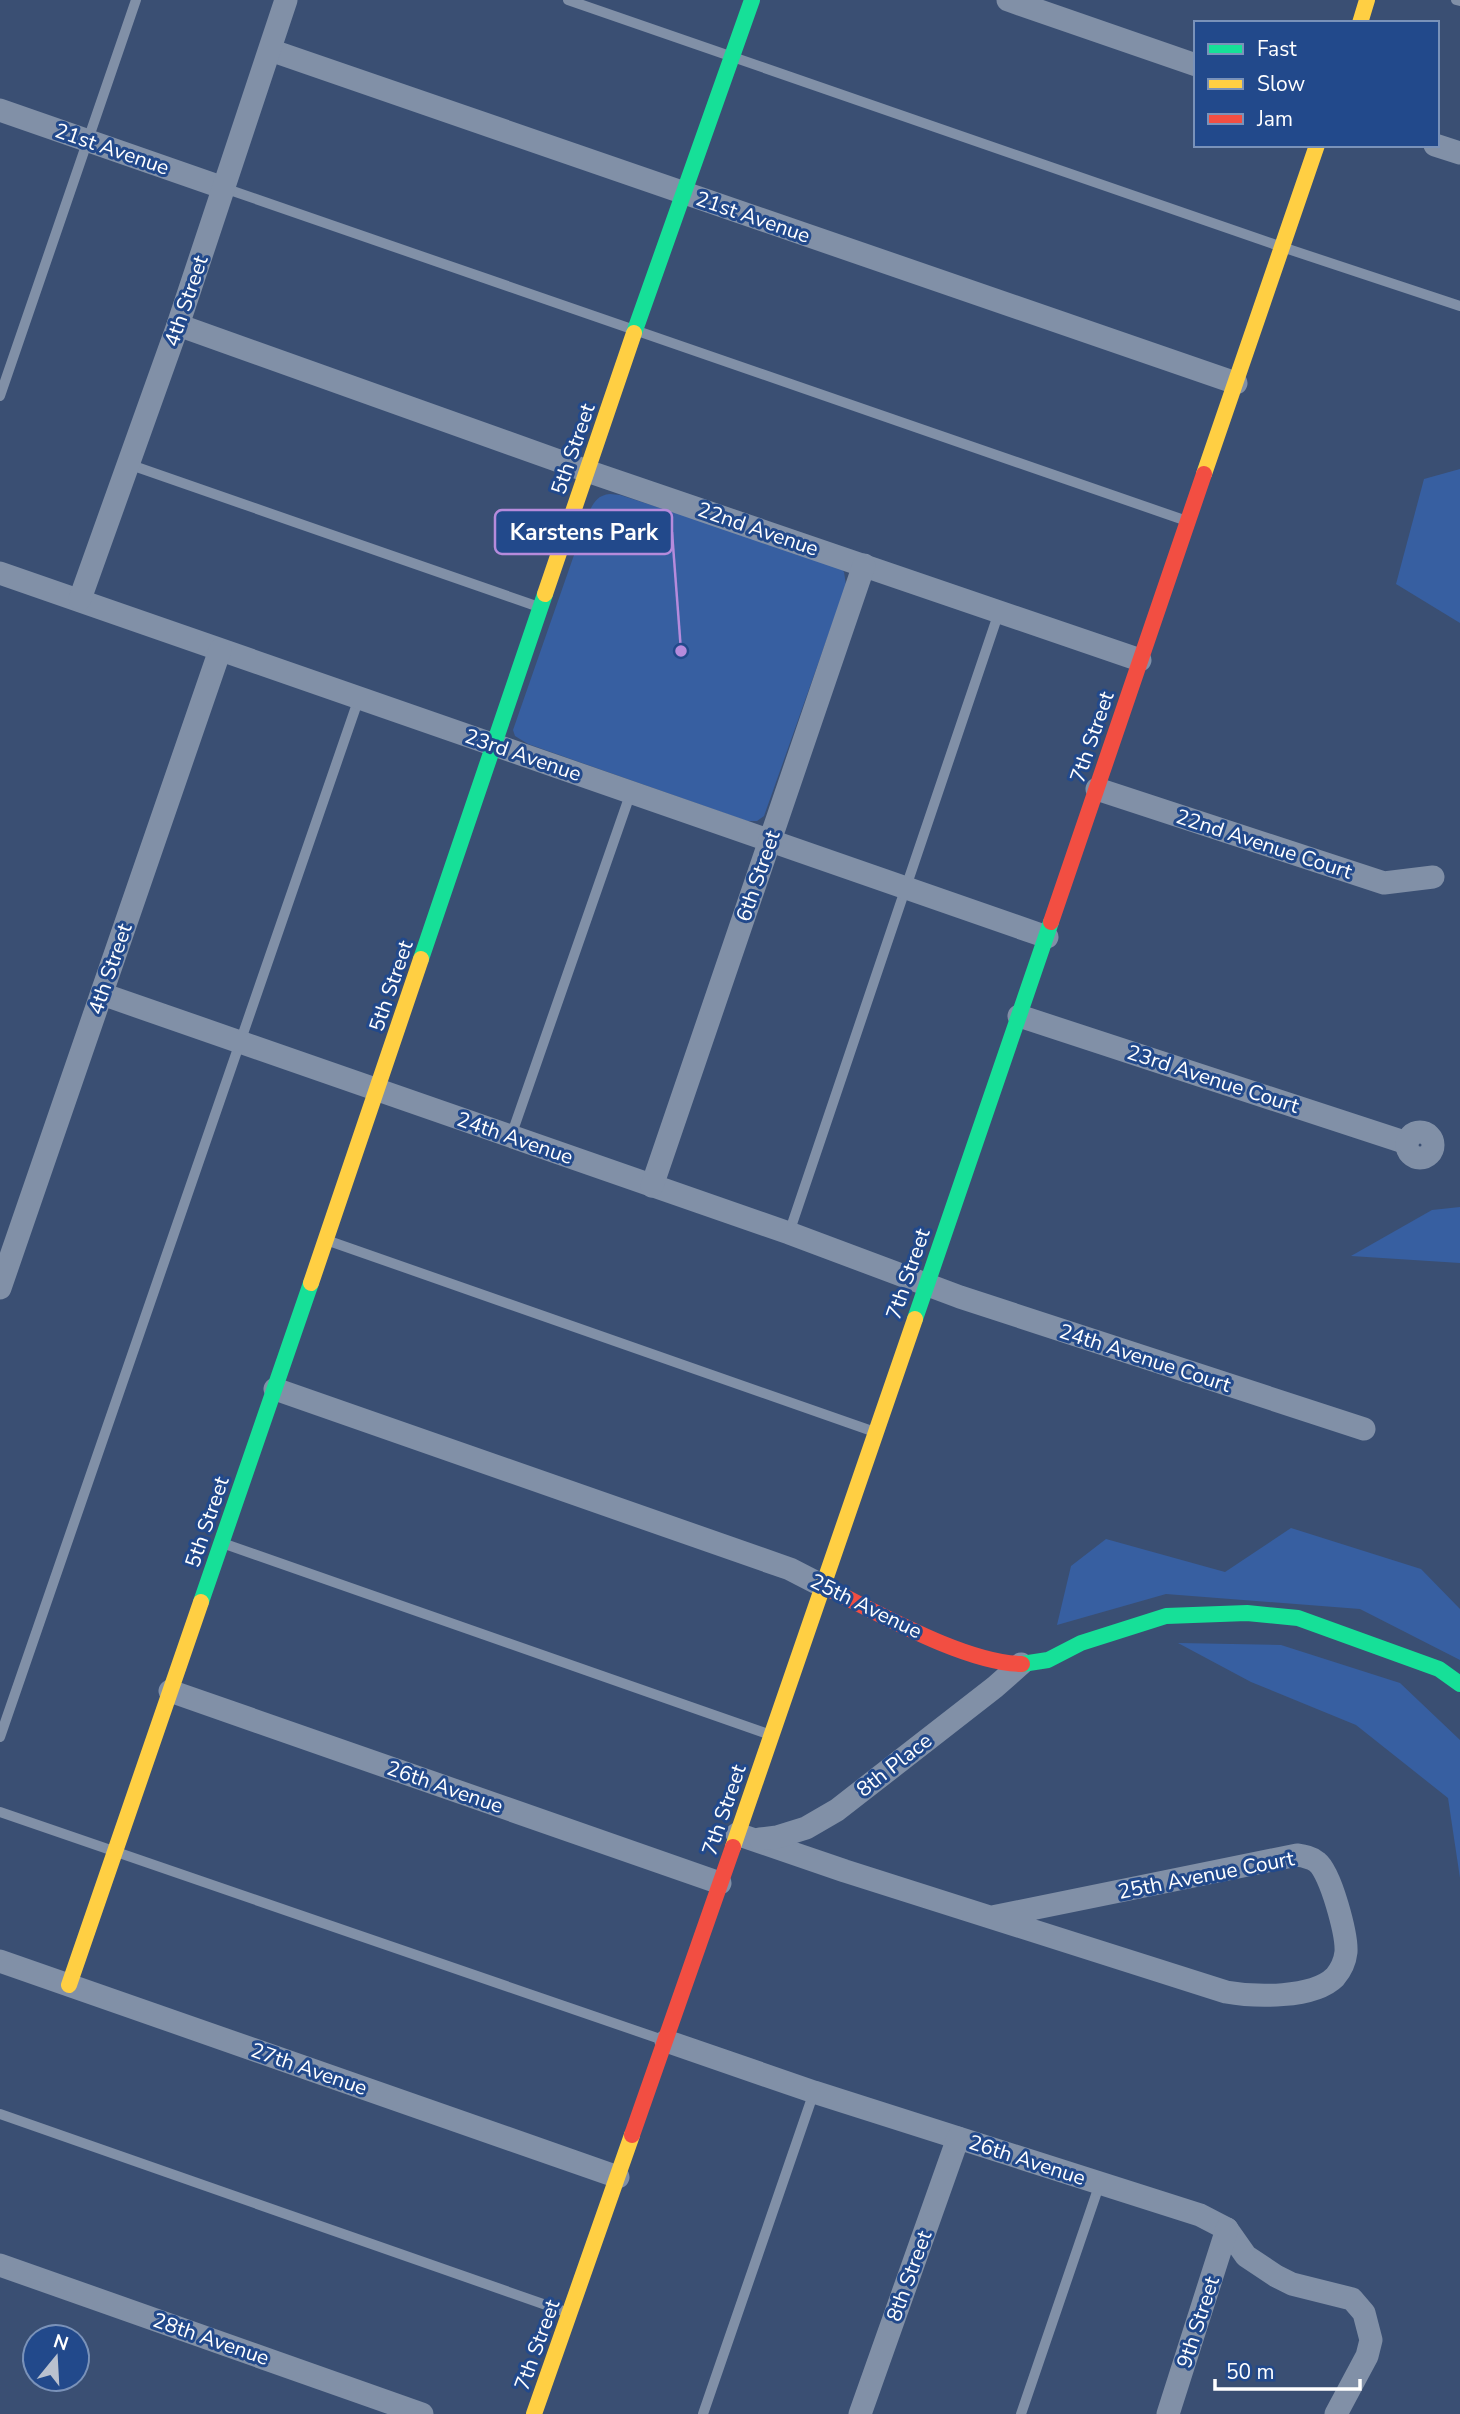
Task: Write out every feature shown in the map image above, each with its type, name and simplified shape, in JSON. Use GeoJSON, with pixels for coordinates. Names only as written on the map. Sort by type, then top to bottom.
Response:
{"type":"FeatureCollection","features":[{"type":"Feature","properties":{"kind":"street","name":"4th Street"},"geometry":{"type":"LineString","coordinates":[[80,599],[178,325],[286,0]]}},
{"type":"Feature","properties":{"kind":"street","name":"5th Street"},"geometry":{"type":"LineString","coordinates":[[69,1985],[223,1543],[635,331],[752,0]]}},
{"type":"Feature","properties":{"kind":"street"},"geometry":{"type":"LineString","coordinates":[[1008,0],[1194,64]]}},
{"type":"Feature","properties":{"kind":"street"},"geometry":{"type":"LineString","coordinates":[[1361,21],[1367,0]]}},
{"type":"Feature","properties":{"kind":"street","name":"21st Avenue"},"geometry":{"type":"LineString","coordinates":[[270,50],[1236,383]]}},
{"type":"Feature","properties":{"kind":"street","name":"21st Avenue"},"geometry":{"type":"LineString","coordinates":[[0,110],[224,188]]}},
{"type":"Feature","properties":{"kind":"street"},"geometry":{"type":"LineString","coordinates":[[1439,146],[1460,153]]}},
{"type":"Feature","properties":{"kind":"street","name":"7th Street"},"geometry":{"type":"LineString","coordinates":[[536,2414],[720,1883],[746,1837],[772,1735],[1316,147]]}},
{"type":"Feature","properties":{"kind":"street","name":"22nd Avenue"},"geometry":{"type":"LineString","coordinates":[[178,325],[587,471],[1140,660]]}},
{"type":"Feature","properties":{"kind":"street","name":"6th Street"},"geometry":{"type":"LineString","coordinates":[[652,1186],[864,565]]}},
{"type":"Feature","properties":{"kind":"street","name":"23rd Avenue"},"geometry":{"type":"LineString","coordinates":[[0,573],[1046,937]]}},
{"type":"Feature","properties":{"kind":"street","name":"4th Street"},"geometry":{"type":"LineString","coordinates":[[0,1288],[220,650]]}},
{"type":"Feature","properties":{"kind":"street","name":"22nd Avenue Court"},"geometry":{"type":"LineString","coordinates":[[1097,789],[1384,883],[1433,877]]}},
{"type":"Feature","properties":{"kind":"street","name":"24th Avenue"},"geometry":{"type":"LineString","coordinates":[[102,994],[927,1283]]}},
{"type":"Feature","properties":{"kind":"street","name":"23rd Avenue Court"},"geometry":{"type":"LineString","coordinates":[[1019,1016],[1407,1143]]}},
{"type":"Feature","properties":{"kind":"street","name":"24th Avenue Court"},"geometry":{"type":"LineString","coordinates":[[927,1283],[960,1297],[1364,1429]]}},
{"type":"Feature","properties":{"kind":"street","name":"25th Avenue"},"geometry":{"type":"LineString","coordinates":[[275,1389],[790,1569],[934,1639],[994,1662],[1021,1664],[1048,1660],[1081,1643],[1166,1616],[1247,1612],[1298,1618],[1355,1637],[1439,1669],[1460,1684]]}},
{"type":"Feature","properties":{"kind":"street","name":"8th Place"},"geometry":{"type":"LineString","coordinates":[[746,1837],[777,1837],[806,1828],[837,1810],[1021,1664]]}},
{"type":"Feature","properties":{"kind":"street","name":"26th Avenue"},"geometry":{"type":"LineString","coordinates":[[170,1690],[720,1883]]}},
{"type":"Feature","properties":{"kind":"street","name":"25th Avenue Court"},"geometry":{"type":"LineString","coordinates":[[746,1837],[845,1871],[1213,1988],[1245,1995],[1279,1995],[1327,1983],[1336,1975],[1346,1953],[1326,1872],[1316,1861],[1297,1855],[992,1917]]}},
{"type":"Feature","properties":{"kind":"street","name":"27th Avenue"},"geometry":{"type":"LineString","coordinates":[[0,1961],[618,2177]]}},
{"type":"Feature","properties":{"kind":"street","name":"26th Avenue"},"geometry":{"type":"LineString","coordinates":[[666,2041],[814,2092],[1200,2214],[1227,2229],[1246,2256],[1276,2276],[1292,2284],[1352,2299],[1364,2313],[1371,2340],[1367,2356],[1336,2414]]}},
{"type":"Feature","properties":{"kind":"street","name":"8th Street"},"geometry":{"type":"LineString","coordinates":[[860,2414],[958,2138]]}},
{"type":"Feature","properties":{"kind":"street","name":"9th Street"},"geometry":{"type":"LineString","coordinates":[[1168,2414],[1227,2229]]}},
{"type":"Feature","properties":{"kind":"street","name":"28th Avenue"},"geometry":{"type":"LineString","coordinates":[[0,2265],[422,2414]]}},
{"type":"Feature","properties":{"kind":"lane"},"geometry":{"type":"LineString","coordinates":[[0,396],[136,0]]}},
{"type":"Feature","properties":{"kind":"lane"},"geometry":{"type":"LineString","coordinates":[[568,0],[1460,306]]}},
{"type":"Feature","properties":{"kind":"lane"},"geometry":{"type":"LineString","coordinates":[[224,188],[1188,521]]}},
{"type":"Feature","properties":{"kind":"lane"},"geometry":{"type":"LineString","coordinates":[[128,464],[542,608]]}},
{"type":"Feature","properties":{"kind":"lane"},"geometry":{"type":"LineString","coordinates":[[789,1233],[999,612]]}},
{"type":"Feature","properties":{"kind":"lane"},"geometry":{"type":"LineString","coordinates":[[0,1737],[359,698]]}},
{"type":"Feature","properties":{"kind":"lane"},"geometry":{"type":"LineString","coordinates":[[511,1137],[631,792]]}},
{"type":"Feature","properties":{"kind":"lane"},"geometry":{"type":"LineString","coordinates":[[326,1240],[876,1433]]}},
{"type":"Feature","properties":{"kind":"lane"},"geometry":{"type":"LineString","coordinates":[[223,1543],[772,1735]]}},
{"type":"Feature","properties":{"kind":"lane"},"geometry":{"type":"LineString","coordinates":[[0,1812],[666,2041]]}},
{"type":"Feature","properties":{"kind":"lane"},"geometry":{"type":"LineString","coordinates":[[703,2414],[814,2092]]}},
{"type":"Feature","properties":{"kind":"lane"},"geometry":{"type":"LineString","coordinates":[[0,2114],[570,2314]]}},
{"type":"Feature","properties":{"kind":"lane"},"geometry":{"type":"LineString","coordinates":[[1021,2414],[1100,2183]]}},
{"type":"Feature","properties":{"kind":"shaded area"},"geometry":{"type":"Polygon","coordinates":[[[1460,469],[1460,623],[1396,584],[1424,479],[1460,469]]]}},
{"type":"Feature","properties":{"kind":"shaded area"},"geometry":{"type":"Polygon","coordinates":[[[610,494],[838,565],[844,572],[846,585],[764,816],[757,821],[747,821],[528,744],[515,736],[513,730],[589,512],[597,500],[610,494]]]}},
{"type":"Feature","properties":{"kind":"shaded area"},"geometry":{"type":"Polygon","coordinates":[[[1460,1207],[1460,1263],[1351,1256],[1432,1210],[1460,1207]]]}},
{"type":"Feature","properties":{"kind":"shaded area"},"geometry":{"type":"Polygon","coordinates":[[[1291,1528],[1421,1569],[1460,1609],[1460,1660],[1360,1609],[1166,1594],[1057,1625],[1071,1566],[1106,1539],[1225,1572],[1291,1528]]]}},
{"type":"Feature","properties":{"kind":"shaded area"},"geometry":{"type":"Polygon","coordinates":[[[1178,1643],[1281,1645],[1400,1683],[1460,1740],[1460,1878],[1448,1798],[1356,1725],[1251,1682],[1178,1643]]]}},
{"type":"Feature","properties":{"kind":"traffic: fast"},"geometry":{"type":"LineString","coordinates":[[634,333],[752,0]]}},
{"type":"Feature","properties":{"kind":"traffic: fast"},"geometry":{"type":"LineString","coordinates":[[421,959],[545,594]]}},
{"type":"Feature","properties":{"kind":"traffic: fast"},"geometry":{"type":"LineString","coordinates":[[915,1319],[1051,922]]}},
{"type":"Feature","properties":{"kind":"traffic: fast"},"geometry":{"type":"LineString","coordinates":[[201,1602],[311,1283]]}},
{"type":"Feature","properties":{"kind":"traffic: fast"},"geometry":{"type":"LineString","coordinates":[[1022,1664],[1048,1660],[1081,1643],[1166,1616],[1247,1613],[1298,1618],[1439,1669],[1460,1684]]}},
{"type":"Feature","properties":{"kind":"traffic: slow"},"geometry":{"type":"LineString","coordinates":[[1361,21],[1367,0]]}},
{"type":"Feature","properties":{"kind":"traffic: slow"},"geometry":{"type":"LineString","coordinates":[[1204,474],[1316,147]]}},
{"type":"Feature","properties":{"kind":"traffic: slow"},"geometry":{"type":"LineString","coordinates":[[545,594],[634,333]]}},
{"type":"Feature","properties":{"kind":"traffic: slow"},"geometry":{"type":"LineString","coordinates":[[311,1283],[421,959]]}},
{"type":"Feature","properties":{"kind":"traffic: slow"},"geometry":{"type":"LineString","coordinates":[[733,1847],[915,1319]]}},
{"type":"Feature","properties":{"kind":"traffic: slow"},"geometry":{"type":"LineString","coordinates":[[69,1985],[201,1602]]}},
{"type":"Feature","properties":{"kind":"traffic: slow"},"geometry":{"type":"LineString","coordinates":[[534,2414],[632,2135]]}},
{"type":"Feature","properties":{"kind":"traffic: jam"},"geometry":{"type":"LineString","coordinates":[[1051,922],[1204,474]]}},
{"type":"Feature","properties":{"kind":"traffic: jam"},"geometry":{"type":"LineString","coordinates":[[823,1586],[948,1646],[974,1655],[1022,1664]]}},
{"type":"Feature","properties":{"kind":"traffic: jam"},"geometry":{"type":"LineString","coordinates":[[632,2135],[733,1847]]}},
{"type":"Feature","properties":{"kind":"place","name":"Karstens Park"},"geometry":{"type":"Point","coordinates":[681,651]}}]}
